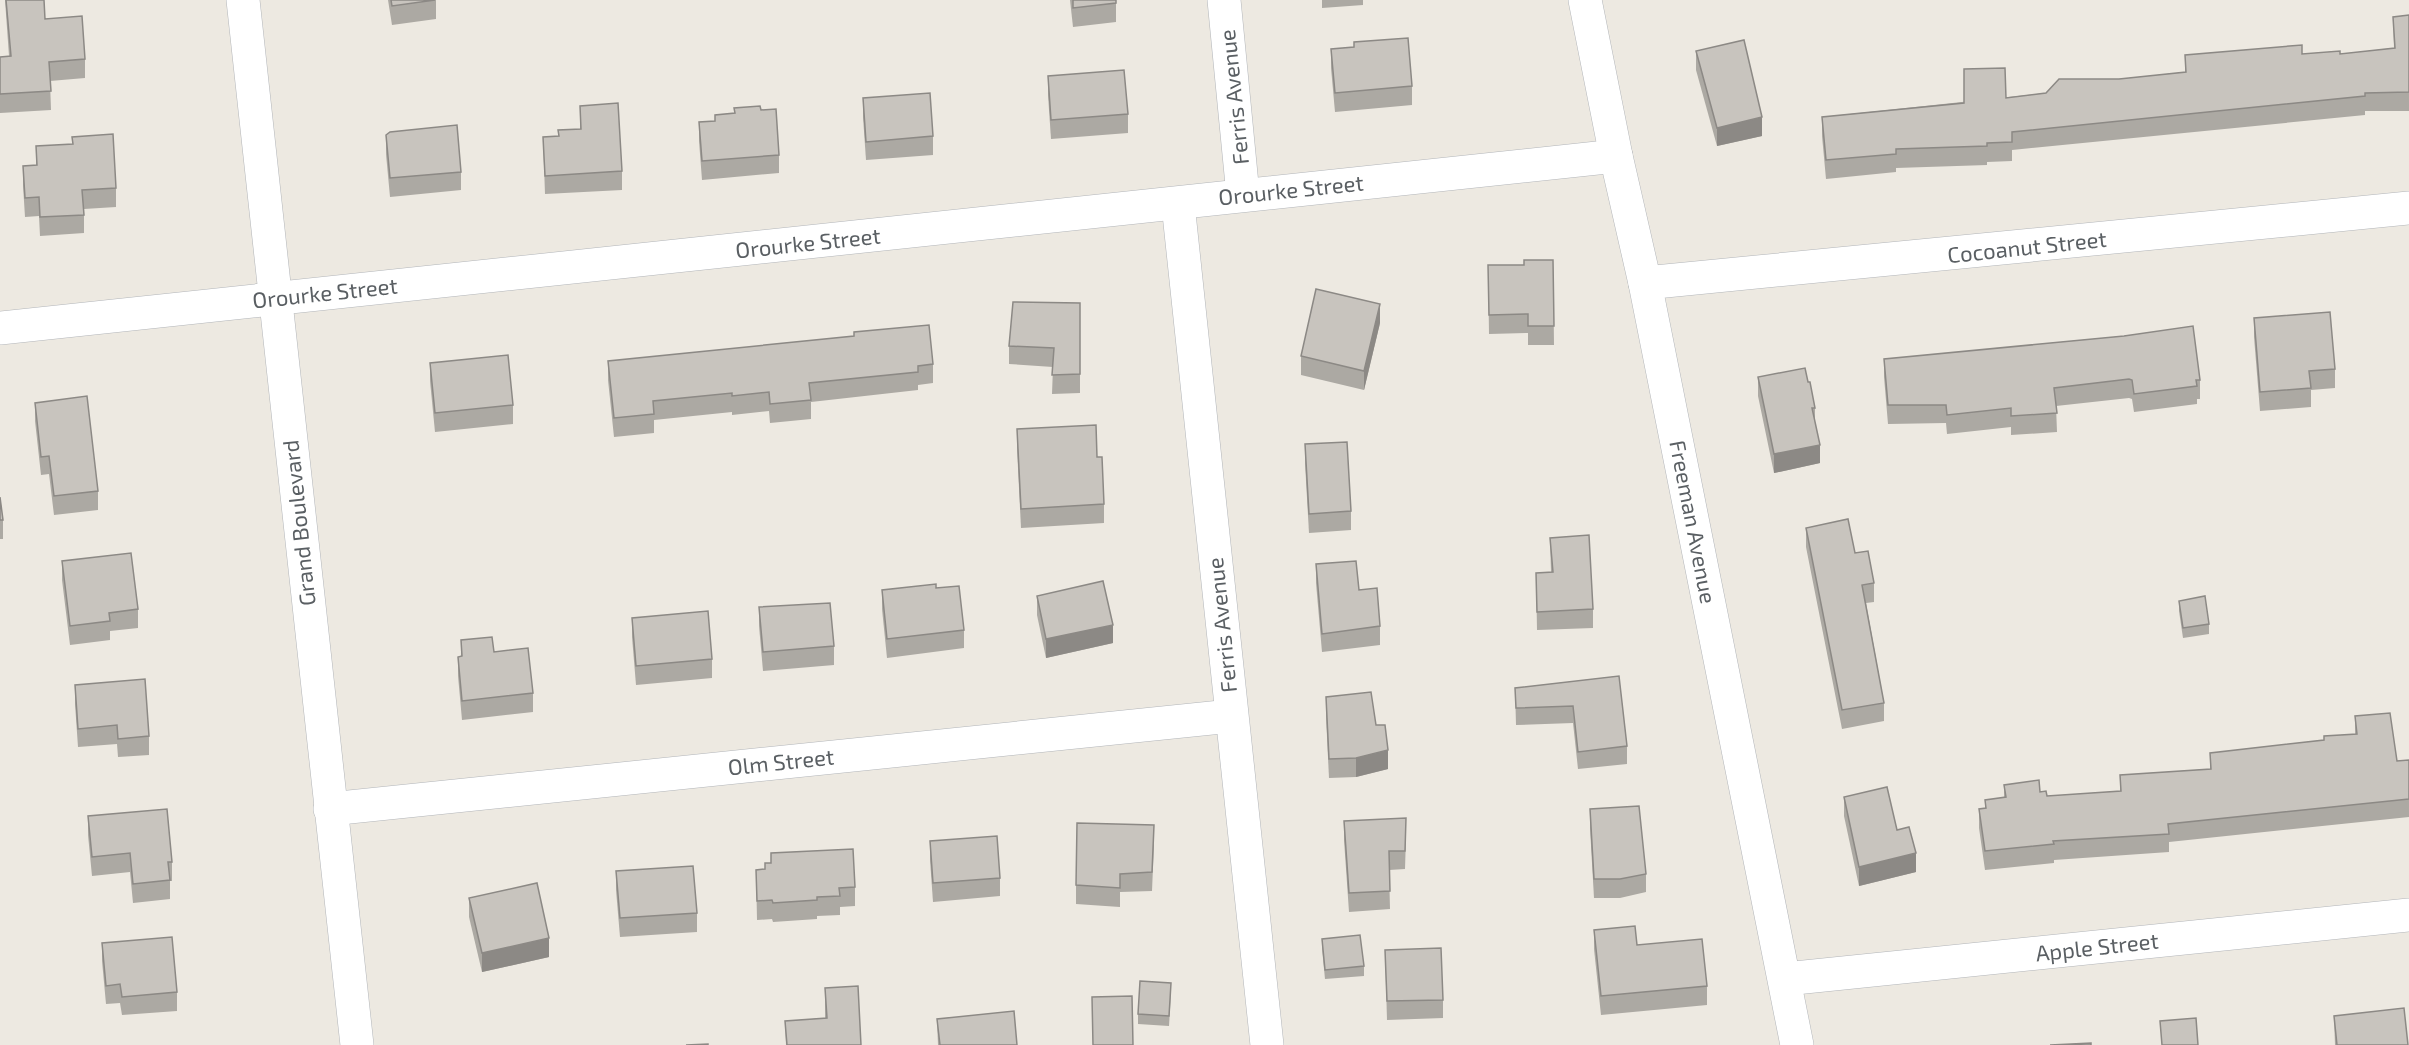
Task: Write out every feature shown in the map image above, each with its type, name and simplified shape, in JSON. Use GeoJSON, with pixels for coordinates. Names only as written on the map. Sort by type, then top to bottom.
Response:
{"type":"FeatureCollection","features":[{"type":"Feature","properties":{"kind":"street","name":"Grand Boulevard"},"geometry":{"type":"LineString","coordinates":[[243,0],[357,1045]]}},
{"type":"Feature","properties":{"kind":"street","name":"Ferris Avenue"},"geometry":{"type":"LineString","coordinates":[[1224,0],[1244,195]]}},
{"type":"Feature","properties":{"kind":"street","name":"Freeman Avenue"},"geometry":{"type":"LineString","coordinates":[[1585,0],[1616,156],[1645,283],[1797,1045]]}},
{"type":"Feature","properties":{"kind":"street","name":"Orourke Street"},"geometry":{"type":"LineString","coordinates":[[0,328],[1616,156]]}},
{"type":"Feature","properties":{"kind":"street","name":"Ferris Avenue"},"geometry":{"type":"LineString","coordinates":[[1178,204],[1268,1045]]}},
{"type":"Feature","properties":{"kind":"street","name":"Cocoanut Street"},"geometry":{"type":"LineString","coordinates":[[1645,283],[2409,208]]}},
{"type":"Feature","properties":{"kind":"street","name":"Olm Street"},"geometry":{"type":"LineString","coordinates":[[330,809],[1231,716]]}},
{"type":"Feature","properties":{"kind":"street","name":"Apple Street"},"geometry":{"type":"LineString","coordinates":[[1785,979],[2409,915]]}},
{"type":"Feature","properties":{"kind":"building"},"geometry":{"type":"Polygon","coordinates":[[[6,0],[44,0],[45,19],[82,16],[85,59],[49,62],[51,91],[0,94],[0,57],[11,56],[6,0]]]}},
{"type":"Feature","properties":{"kind":"building"},"geometry":{"type":"Polygon","coordinates":[[[391,0],[435,0],[392,6],[391,0]]]}},
{"type":"Feature","properties":{"kind":"building"},"geometry":{"type":"Polygon","coordinates":[[[1073,0],[1116,0],[1116,3],[1073,8],[1073,0]]]}},
{"type":"Feature","properties":{"kind":"building"},"geometry":{"type":"Polygon","coordinates":[[[2409,15],[2409,92],[2365,93],[2365,96],[2012,132],[2012,142],[1987,143],[1987,146],[1896,149],[1896,154],[1826,160],[1822,117],[1964,103],[1964,69],[2005,68],[2006,98],[2046,93],[2059,79],[2119,79],[2186,72],[2185,55],[2302,45],[2302,54],[2340,51],[2340,54],[2395,48],[2393,17],[2409,15]]]}},
{"type":"Feature","properties":{"kind":"building"},"geometry":{"type":"Polygon","coordinates":[[[1408,38],[1412,86],[1335,93],[1331,49],[1354,47],[1354,42],[1408,38]]]}},
{"type":"Feature","properties":{"kind":"building"},"geometry":{"type":"Polygon","coordinates":[[[1744,40],[1762,117],[1717,128],[1696,51],[1744,40]]]}},
{"type":"Feature","properties":{"kind":"building"},"geometry":{"type":"Polygon","coordinates":[[[1124,70],[1128,114],[1051,120],[1048,76],[1124,70]]]}},
{"type":"Feature","properties":{"kind":"building"},"geometry":{"type":"Polygon","coordinates":[[[930,93],[933,136],[866,142],[863,98],[930,93]]]}},
{"type":"Feature","properties":{"kind":"building"},"geometry":{"type":"Polygon","coordinates":[[[618,103],[622,171],[545,176],[543,137],[559,136],[558,130],[581,129],[580,106],[618,103]]]}},
{"type":"Feature","properties":{"kind":"building"},"geometry":{"type":"Polygon","coordinates":[[[760,106],[761,110],[776,109],[779,155],[702,161],[699,122],[715,121],[715,115],[735,113],[734,108],[760,106]]]}},
{"type":"Feature","properties":{"kind":"building"},"geometry":{"type":"Polygon","coordinates":[[[457,125],[461,172],[390,178],[386,135],[390,132],[457,125]]]}},
{"type":"Feature","properties":{"kind":"building"},"geometry":{"type":"Polygon","coordinates":[[[113,134],[116,188],[82,190],[84,215],[40,217],[39,197],[25,198],[23,166],[37,165],[36,146],[73,144],[72,137],[113,134]]]}},
{"type":"Feature","properties":{"kind":"building"},"geometry":{"type":"Polygon","coordinates":[[[1524,260],[1553,260],[1554,326],[1528,326],[1528,314],[1489,315],[1488,265],[1524,265],[1524,260]]]}},
{"type":"Feature","properties":{"kind":"building"},"geometry":{"type":"Polygon","coordinates":[[[1316,289],[1380,304],[1364,371],[1301,356],[1316,289]]]}},
{"type":"Feature","properties":{"kind":"building"},"geometry":{"type":"Polygon","coordinates":[[[1013,302],[1080,303],[1080,374],[1052,375],[1054,348],[1009,346],[1013,302]]]}},
{"type":"Feature","properties":{"kind":"building"},"geometry":{"type":"Polygon","coordinates":[[[2330,312],[2335,369],[2309,371],[2311,388],[2260,392],[2254,318],[2330,312]]]}},
{"type":"Feature","properties":{"kind":"building"},"geometry":{"type":"Polygon","coordinates":[[[929,325],[933,364],[918,366],[918,372],[809,383],[811,400],[770,404],[769,392],[732,396],[732,393],[653,401],[654,414],[614,418],[608,361],[854,336],[854,332],[929,325]]]}},
{"type":"Feature","properties":{"kind":"building"},"geometry":{"type":"Polygon","coordinates":[[[2193,326],[2200,380],[2196,380],[2197,386],[2134,394],[2132,380],[2129,379],[2054,388],[2057,413],[2011,416],[2011,408],[1947,415],[1946,405],[1888,405],[1884,359],[2124,336],[2193,326]]]}},
{"type":"Feature","properties":{"kind":"building"},"geometry":{"type":"Polygon","coordinates":[[[508,355],[513,405],[435,413],[430,363],[508,355]]]}},
{"type":"Feature","properties":{"kind":"building"},"geometry":{"type":"Polygon","coordinates":[[[1805,368],[1808,382],[1810,382],[1815,408],[1812,408],[1820,445],[1774,454],[1758,377],[1805,368]]]}},
{"type":"Feature","properties":{"kind":"building"},"geometry":{"type":"Polygon","coordinates":[[[87,396],[98,491],[54,496],[49,456],[41,457],[35,403],[87,396]]]}},
{"type":"Feature","properties":{"kind":"building"},"geometry":{"type":"Polygon","coordinates":[[[1096,425],[1097,457],[1102,457],[1104,504],[1021,509],[1017,429],[1096,425]]]}},
{"type":"Feature","properties":{"kind":"building"},"geometry":{"type":"Polygon","coordinates":[[[1347,442],[1351,511],[1309,514],[1305,444],[1347,442]]]}},
{"type":"Feature","properties":{"kind":"building"},"geometry":{"type":"Polygon","coordinates":[[[0,497],[3,520],[0,520],[0,497]]]}},
{"type":"Feature","properties":{"kind":"building"},"geometry":{"type":"Polygon","coordinates":[[[1848,519],[1855,553],[1868,551],[1874,583],[1862,585],[1884,703],[1842,710],[1806,528],[1848,519]]]}},
{"type":"Feature","properties":{"kind":"building"},"geometry":{"type":"Polygon","coordinates":[[[1589,535],[1593,609],[1537,612],[1536,573],[1553,572],[1550,538],[1589,535]]]}},
{"type":"Feature","properties":{"kind":"building"},"geometry":{"type":"Polygon","coordinates":[[[131,553],[138,609],[109,613],[110,621],[70,626],[62,561],[131,553]]]}},
{"type":"Feature","properties":{"kind":"building"},"geometry":{"type":"Polygon","coordinates":[[[1356,561],[1359,590],[1377,588],[1380,626],[1322,634],[1316,564],[1356,561]]]}},
{"type":"Feature","properties":{"kind":"building"},"geometry":{"type":"Polygon","coordinates":[[[1103,581],[1113,625],[1046,639],[1037,596],[1103,581]]]}},
{"type":"Feature","properties":{"kind":"building"},"geometry":{"type":"Polygon","coordinates":[[[936,584],[936,588],[959,586],[964,630],[887,639],[882,590],[936,584]]]}},
{"type":"Feature","properties":{"kind":"building"},"geometry":{"type":"Polygon","coordinates":[[[2205,596],[2209,624],[2183,628],[2179,601],[2205,596]]]}},
{"type":"Feature","properties":{"kind":"building"},"geometry":{"type":"Polygon","coordinates":[[[830,603],[834,646],[763,652],[759,607],[830,603]]]}},
{"type":"Feature","properties":{"kind":"building"},"geometry":{"type":"Polygon","coordinates":[[[708,611],[712,659],[636,666],[632,618],[708,611]]]}},
{"type":"Feature","properties":{"kind":"building"},"geometry":{"type":"Polygon","coordinates":[[[492,637],[494,652],[528,648],[533,693],[462,701],[458,657],[462,656],[461,640],[492,637]]]}},
{"type":"Feature","properties":{"kind":"building"},"geometry":{"type":"Polygon","coordinates":[[[1619,676],[1627,746],[1578,752],[1573,706],[1516,708],[1515,688],[1619,676]]]}},
{"type":"Feature","properties":{"kind":"building"},"geometry":{"type":"Polygon","coordinates":[[[145,679],[149,736],[118,739],[117,725],[78,729],[75,685],[145,679]]]}},
{"type":"Feature","properties":{"kind":"building"},"geometry":{"type":"Polygon","coordinates":[[[1371,692],[1376,725],[1385,725],[1388,750],[1356,758],[1329,759],[1326,697],[1371,692]]]}},
{"type":"Feature","properties":{"kind":"building"},"geometry":{"type":"Polygon","coordinates":[[[2390,713],[2397,761],[2409,760],[2409,799],[2168,824],[2169,834],[2053,841],[2054,844],[1985,851],[1979,809],[1986,808],[1985,800],[2006,797],[2004,785],[2039,780],[2040,792],[2046,791],[2047,796],[2121,791],[2120,775],[2211,769],[2210,753],[2324,740],[2324,736],[2357,734],[2355,716],[2390,713]]]}},
{"type":"Feature","properties":{"kind":"building"},"geometry":{"type":"Polygon","coordinates":[[[1887,787],[1897,830],[1909,827],[1916,853],[1859,867],[1844,797],[1887,787]]]}},
{"type":"Feature","properties":{"kind":"building"},"geometry":{"type":"Polygon","coordinates":[[[1639,806],[1646,874],[1620,879],[1594,879],[1590,809],[1639,806]]]}},
{"type":"Feature","properties":{"kind":"building"},"geometry":{"type":"Polygon","coordinates":[[[167,809],[172,862],[168,862],[170,880],[133,884],[130,853],[92,857],[88,816],[167,809]]]}},
{"type":"Feature","properties":{"kind":"building"},"geometry":{"type":"Polygon","coordinates":[[[1406,818],[1405,851],[1389,851],[1390,891],[1349,893],[1344,821],[1406,818]]]}},
{"type":"Feature","properties":{"kind":"building"},"geometry":{"type":"Polygon","coordinates":[[[1077,823],[1154,825],[1152,872],[1120,874],[1120,888],[1076,885],[1077,823]]]}},
{"type":"Feature","properties":{"kind":"building"},"geometry":{"type":"Polygon","coordinates":[[[997,836],[1000,878],[933,883],[930,841],[997,836]]]}},
{"type":"Feature","properties":{"kind":"building"},"geometry":{"type":"Polygon","coordinates":[[[853,849],[855,887],[839,888],[840,896],[773,903],[772,900],[757,901],[756,870],[765,869],[765,863],[771,863],[771,853],[853,849]]]}},
{"type":"Feature","properties":{"kind":"building"},"geometry":{"type":"Polygon","coordinates":[[[693,866],[697,913],[620,918],[616,871],[693,866]]]}},
{"type":"Feature","properties":{"kind":"building"},"geometry":{"type":"Polygon","coordinates":[[[537,883],[549,938],[482,953],[469,898],[537,883]]]}},
{"type":"Feature","properties":{"kind":"building"},"geometry":{"type":"Polygon","coordinates":[[[1635,926],[1637,945],[1702,939],[1707,986],[1601,996],[1594,930],[1635,926]]]}},
{"type":"Feature","properties":{"kind":"building"},"geometry":{"type":"Polygon","coordinates":[[[1360,935],[1364,966],[1325,970],[1322,939],[1360,935]]]}},
{"type":"Feature","properties":{"kind":"building"},"geometry":{"type":"Polygon","coordinates":[[[172,937],[177,992],[122,997],[120,984],[106,986],[102,943],[172,937]]]}},
{"type":"Feature","properties":{"kind":"building"},"geometry":{"type":"Polygon","coordinates":[[[1441,948],[1443,1000],[1387,1001],[1385,950],[1441,948]]]}},
{"type":"Feature","properties":{"kind":"building"},"geometry":{"type":"Polygon","coordinates":[[[1140,981],[1171,983],[1169,1016],[1138,1014],[1140,981]]]}},
{"type":"Feature","properties":{"kind":"building"},"geometry":{"type":"Polygon","coordinates":[[[858,986],[861,1045],[787,1045],[785,1021],[827,1018],[825,988],[858,986]]]}},
{"type":"Feature","properties":{"kind":"building"},"geometry":{"type":"Polygon","coordinates":[[[1132,996],[1133,1045],[1093,1045],[1092,997],[1132,996]]]}},
{"type":"Feature","properties":{"kind":"building"},"geometry":{"type":"Polygon","coordinates":[[[2404,1008],[2408,1045],[2337,1045],[2334,1016],[2404,1008]]]}},
{"type":"Feature","properties":{"kind":"building"},"geometry":{"type":"Polygon","coordinates":[[[1014,1011],[1017,1045],[940,1045],[937,1019],[1014,1011]]]}},
{"type":"Feature","properties":{"kind":"building"},"geometry":{"type":"Polygon","coordinates":[[[2196,1018],[2198,1045],[2162,1045],[2160,1021],[2196,1018]]]}},
{"type":"Feature","properties":{"kind":"building"},"geometry":{"type":"Polygon","coordinates":[[[2091,1043],[2091,1045],[2050,1045],[2091,1043]]]}}]}
